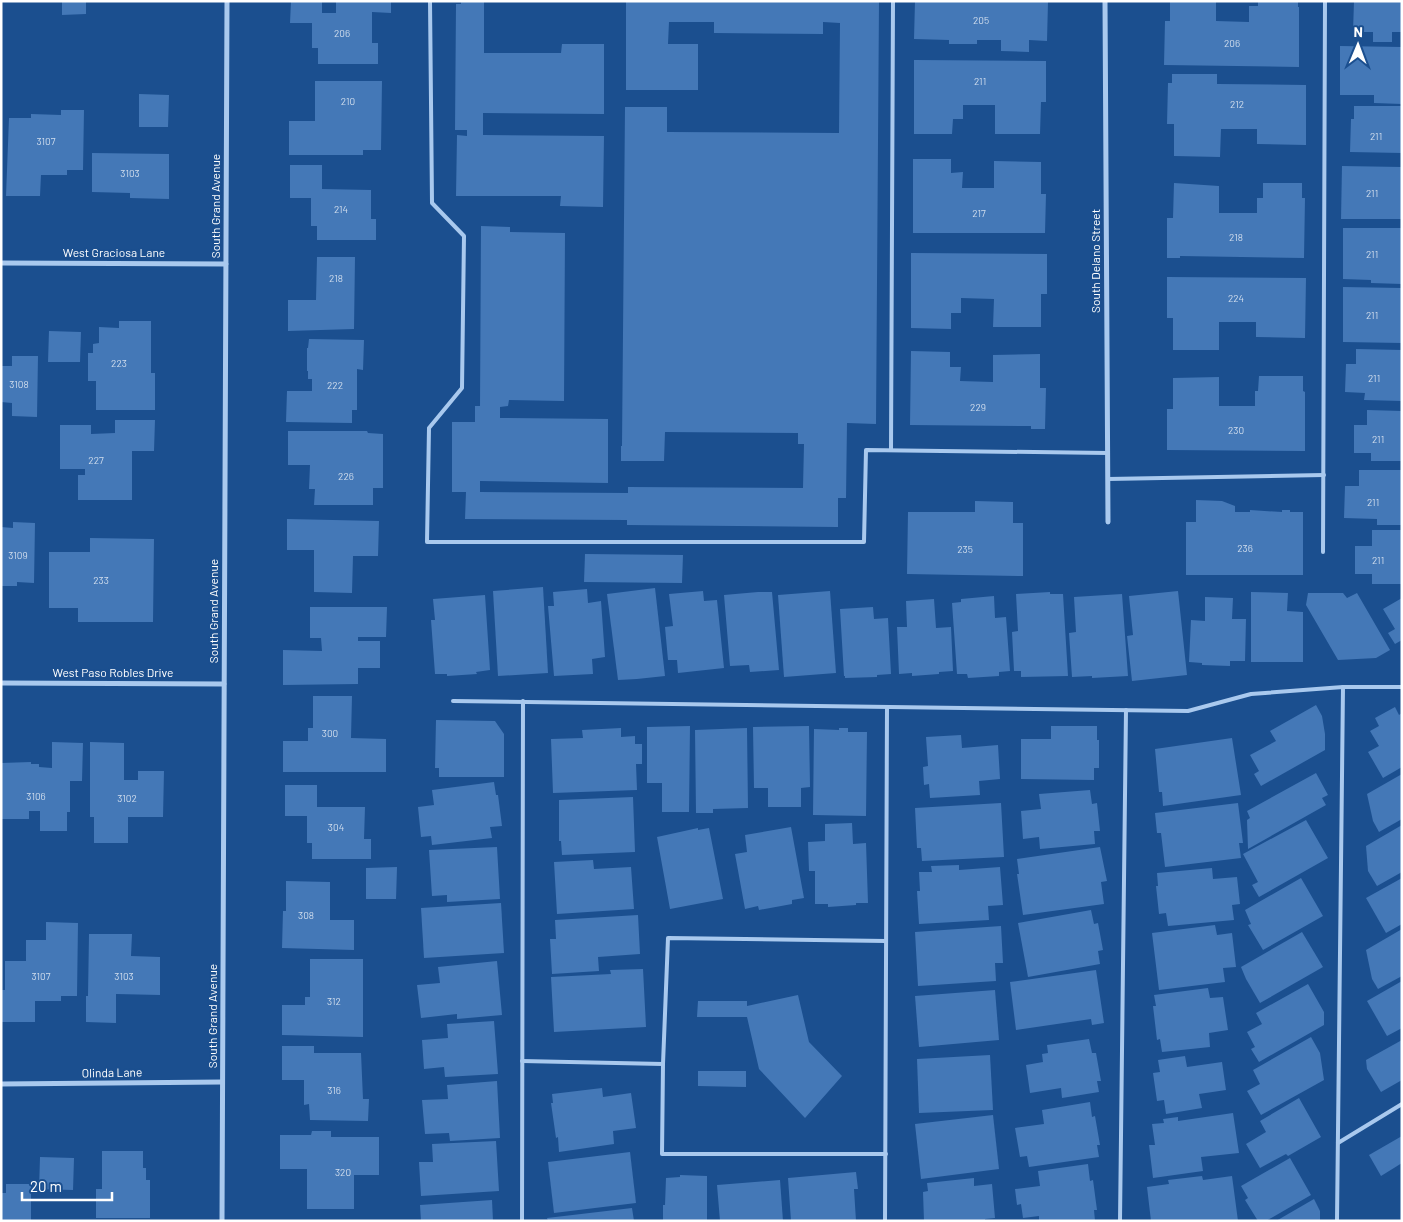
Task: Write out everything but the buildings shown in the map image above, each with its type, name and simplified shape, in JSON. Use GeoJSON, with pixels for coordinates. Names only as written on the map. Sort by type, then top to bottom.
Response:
{"type":"FeatureCollection","features":[{"type":"Feature","properties":{"kind":"street","name":"South Grand Avenue"},"geometry":{"type":"LineString","coordinates":[[222,1221],[227,1]]}},
{"type":"Feature","properties":{"kind":"street","name":"South Delano Street"},"geometry":{"type":"LineString","coordinates":[[1105,1],[1108,522]]}},
{"type":"Feature","properties":{"kind":"street","name":"West Graciosa Lane"},"geometry":{"type":"LineString","coordinates":[[1,262],[226,264]]}},
{"type":"Feature","properties":{"kind":"street","name":"West Paso Robles Drive"},"geometry":{"type":"LineString","coordinates":[[1,683],[224,684]]}},
{"type":"Feature","properties":{"kind":"street","name":"Olinda Lane"},"geometry":{"type":"LineString","coordinates":[[1,1084],[222,1082]]}},
{"type":"Feature","properties":{"kind":"lane"},"geometry":{"type":"LineString","coordinates":[[430,1],[432,203],[464,236],[464,245],[462,388],[429,428],[427,542],[864,542],[866,450],[1108,453]]}},
{"type":"Feature","properties":{"kind":"lane"},"geometry":{"type":"LineString","coordinates":[[891,450],[893,1]]}},
{"type":"Feature","properties":{"kind":"lane"},"geometry":{"type":"LineString","coordinates":[[1323,552],[1326,1]]}},
{"type":"Feature","properties":{"kind":"lane"},"geometry":{"type":"LineString","coordinates":[[1108,479],[1324,475]]}},
{"type":"Feature","properties":{"kind":"lane"},"geometry":{"type":"LineString","coordinates":[[1337,1221],[1343,687]]}},
{"type":"Feature","properties":{"kind":"lane"},"geometry":{"type":"LineString","coordinates":[[453,701],[1188,711],[1251,694],[1343,687],[1402,687]]}},
{"type":"Feature","properties":{"kind":"lane"},"geometry":{"type":"LineString","coordinates":[[522,1221],[523,702]]}},
{"type":"Feature","properties":{"kind":"lane"},"geometry":{"type":"LineString","coordinates":[[885,1221],[887,707]]}},
{"type":"Feature","properties":{"kind":"lane"},"geometry":{"type":"LineString","coordinates":[[1120,1221],[1126,710]]}},
{"type":"Feature","properties":{"kind":"lane"},"geometry":{"type":"LineString","coordinates":[[886,941],[668,938],[662,1154],[886,1154]]}},
{"type":"Feature","properties":{"kind":"lane"},"geometry":{"type":"LineString","coordinates":[[522,1061],[663,1064]]}},
{"type":"Feature","properties":{"kind":"lane"},"geometry":{"type":"LineString","coordinates":[[1338,1143],[1402,1104]]}}]}
